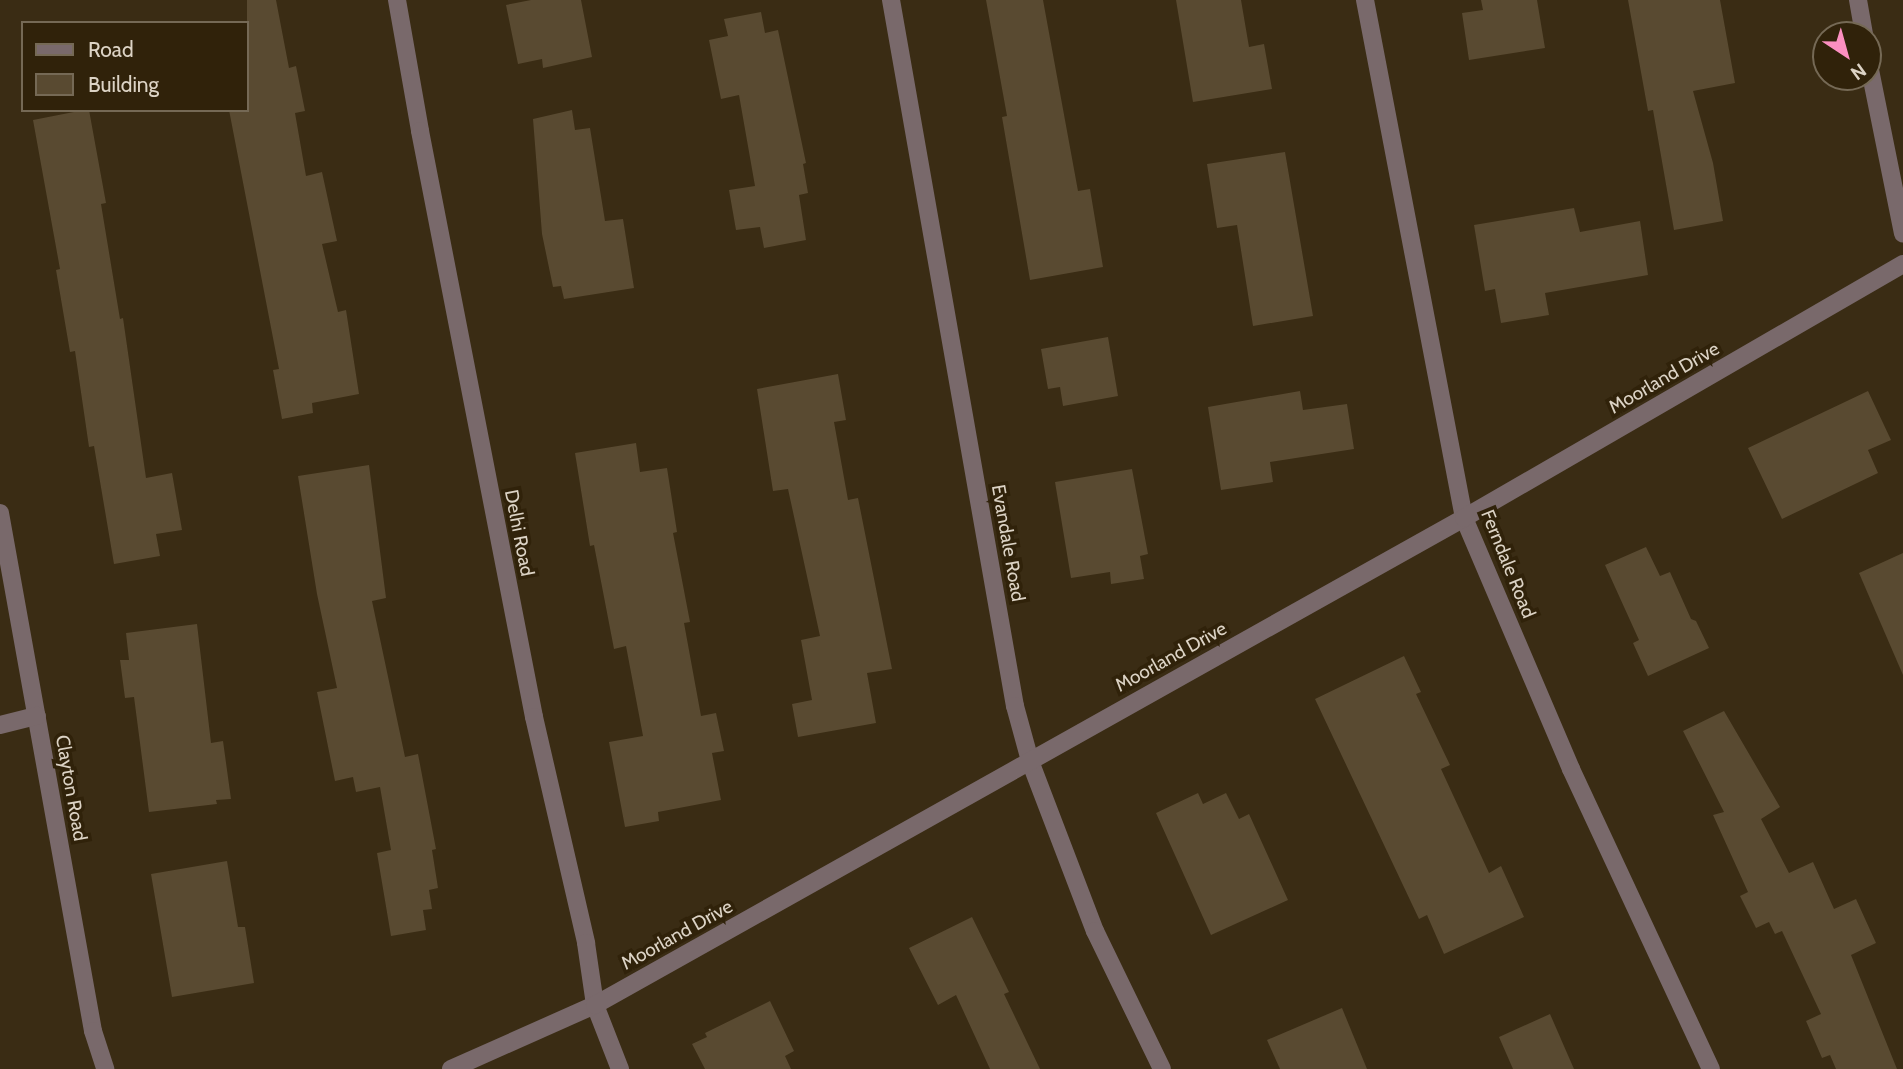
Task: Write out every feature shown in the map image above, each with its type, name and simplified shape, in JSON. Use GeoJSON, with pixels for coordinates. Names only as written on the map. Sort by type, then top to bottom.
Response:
{"type":"FeatureCollection","features":[{"type":"Feature","properties":{"kind":"street","name":"Delhi Road"},"geometry":{"type":"LineString","coordinates":[[397,0],[531,703],[586,943],[595,1004],[620,1069]]}},
{"type":"Feature","properties":{"kind":"street","name":"Evandale Road"},"geometry":{"type":"LineString","coordinates":[[891,0],[1015,706],[1030,761],[1095,931],[1162,1069]]}},
{"type":"Feature","properties":{"kind":"street","name":"Ferndale Road"},"geometry":{"type":"LineString","coordinates":[[1365,0],[1464,518],[1571,769],[1711,1069]]}},
{"type":"Feature","properties":{"kind":"street"},"geometry":{"type":"LineString","coordinates":[[1857,0],[1861,21]]}},
{"type":"Feature","properties":{"kind":"street"},"geometry":{"type":"LineString","coordinates":[[1874,91],[1903,234]]}},
{"type":"Feature","properties":{"kind":"street","name":"Moorland Drive"},"geometry":{"type":"LineString","coordinates":[[451,1069],[595,1004],[1464,518],[1903,264]]}},
{"type":"Feature","properties":{"kind":"street","name":"Clayton Road"},"geometry":{"type":"LineString","coordinates":[[0,513],[93,1031],[105,1069]]}},
{"type":"Feature","properties":{"kind":"street"},"geometry":{"type":"LineString","coordinates":[[0,725],[37,716]]}},
{"type":"Feature","properties":{"kind":"building"},"geometry":{"type":"Polygon","coordinates":[[[247,0],[276,0],[289,68],[296,66],[305,111],[295,113],[306,176],[322,172],[337,241],[322,244],[338,312],[346,310],[359,394],[312,403],[313,413],[282,419],[273,370],[279,369],[229,112],[248,112],[247,0]]]}},
{"type":"Feature","properties":{"kind":"building"},"geometry":{"type":"Polygon","coordinates":[[[531,0],[581,0],[592,57],[543,68],[542,59],[518,64],[506,5],[531,0]]]}},
{"type":"Feature","properties":{"kind":"building"},"geometry":{"type":"Polygon","coordinates":[[[986,0],[1043,0],[1078,191],[1090,189],[1103,267],[1030,280],[1002,117],[1007,116],[986,0]]]}},
{"type":"Feature","properties":{"kind":"building"},"geometry":{"type":"Polygon","coordinates":[[[1176,0],[1241,0],[1249,47],[1264,44],[1272,89],[1193,102],[1176,0]]]}},
{"type":"Feature","properties":{"kind":"building"},"geometry":{"type":"Polygon","coordinates":[[[1481,0],[1537,0],[1545,48],[1469,60],[1462,13],[1483,10],[1481,0]]]}},
{"type":"Feature","properties":{"kind":"building"},"geometry":{"type":"Polygon","coordinates":[[[1628,0],[1720,0],[1735,83],[1693,91],[1713,163],[1723,221],[1674,230],[1653,110],[1648,111],[1628,0]]]}},
{"type":"Feature","properties":{"kind":"building"},"geometry":{"type":"Polygon","coordinates":[[[761,12],[765,33],[778,30],[806,163],[803,164],[808,193],[799,195],[806,240],[764,248],[760,227],[736,230],[729,190],[755,186],[739,95],[721,99],[709,40],[728,36],[724,19],[761,12]]]}},
{"type":"Feature","properties":{"kind":"building"},"geometry":{"type":"Polygon","coordinates":[[[572,110],[575,130],[590,128],[605,221],[623,219],[634,288],[564,299],[561,286],[553,287],[542,234],[533,119],[572,110]]]}},
{"type":"Feature","properties":{"kind":"building"},"geometry":{"type":"Polygon","coordinates":[[[74,112],[89,112],[106,203],[101,204],[120,319],[123,318],[146,478],[172,473],[182,530],[156,534],[160,556],[114,564],[94,446],[89,447],[75,351],[70,352],[56,270],[60,269],[33,120],[74,112]]]}},
{"type":"Feature","properties":{"kind":"building"},"geometry":{"type":"Polygon","coordinates":[[[1285,152],[1313,316],[1253,326],[1237,225],[1217,228],[1207,164],[1285,152]]]}},
{"type":"Feature","properties":{"kind":"building"},"geometry":{"type":"Polygon","coordinates":[[[1574,208],[1580,232],[1640,221],[1648,275],[1545,293],[1549,315],[1501,323],[1495,289],[1485,291],[1474,225],[1574,208]]]}},
{"type":"Feature","properties":{"kind":"building"},"geometry":{"type":"Polygon","coordinates":[[[1108,337],[1118,396],[1063,406],[1060,387],[1048,389],[1041,349],[1108,337]]]}},
{"type":"Feature","properties":{"kind":"building"},"geometry":{"type":"Polygon","coordinates":[[[838,374],[846,420],[834,422],[848,500],[858,498],[892,669],[867,673],[876,723],[798,737],[792,704],[812,700],[801,640],[820,636],[788,489],[773,491],[757,389],[838,374]]]}},
{"type":"Feature","properties":{"kind":"building"},"geometry":{"type":"Polygon","coordinates":[[[1300,391],[1303,410],[1347,404],[1354,449],[1270,462],[1273,482],[1221,490],[1208,407],[1300,391]]]}},
{"type":"Feature","properties":{"kind":"building"},"geometry":{"type":"Polygon","coordinates":[[[1868,391],[1891,440],[1868,450],[1878,473],[1782,519],[1748,448],[1868,391]]]}},
{"type":"Feature","properties":{"kind":"building"},"geometry":{"type":"Polygon","coordinates":[[[636,443],[640,472],[667,468],[677,532],[673,533],[690,622],[684,623],[701,716],[716,713],[724,751],[712,753],[721,800],[658,812],[659,821],[625,827],[609,742],[643,736],[626,646],[614,649],[594,545],[590,546],[575,453],[636,443]]]}},
{"type":"Feature","properties":{"kind":"building"},"geometry":{"type":"Polygon","coordinates":[[[369,465],[386,598],[372,601],[405,757],[418,754],[436,849],[432,850],[438,888],[429,890],[432,909],[423,910],[426,930],[391,936],[377,853],[391,850],[380,787],[356,792],[353,777],[335,781],[317,692],[337,688],[317,594],[298,476],[369,465]]]}},
{"type":"Feature","properties":{"kind":"building"},"geometry":{"type":"Polygon","coordinates":[[[1132,469],[1148,554],[1140,556],[1144,579],[1111,584],[1110,572],[1071,578],[1055,482],[1132,469]]]}},
{"type":"Feature","properties":{"kind":"building"},"geometry":{"type":"Polygon","coordinates":[[[1646,547],[1660,576],[1670,572],[1691,619],[1696,621],[1709,648],[1648,676],[1633,643],[1639,640],[1605,565],[1646,547]]]}},
{"type":"Feature","properties":{"kind":"building"},"geometry":{"type":"Polygon","coordinates":[[[1903,553],[1903,675],[1859,573],[1903,553]]]}},
{"type":"Feature","properties":{"kind":"building"},"geometry":{"type":"Polygon","coordinates":[[[197,624],[211,743],[223,741],[231,799],[216,800],[217,804],[149,812],[134,697],[125,698],[120,660],[129,660],[126,633],[197,624]]]}},
{"type":"Feature","properties":{"kind":"building"},"geometry":{"type":"Polygon","coordinates":[[[1404,656],[1421,692],[1416,694],[1450,765],[1441,769],[1489,873],[1501,866],[1524,917],[1444,954],[1427,915],[1419,919],[1315,699],[1404,656]]]}},
{"type":"Feature","properties":{"kind":"building"},"geometry":{"type":"Polygon","coordinates":[[[1724,711],[1780,807],[1761,819],[1789,873],[1813,862],[1834,909],[1856,899],[1876,943],[1851,955],[1897,1069],[1836,1069],[1830,1055],[1822,1058],[1806,1021],[1821,1014],[1782,931],[1775,934],[1769,922],[1756,928],[1740,896],[1748,892],[1713,815],[1724,812],[1683,731],[1724,711]]]}},
{"type":"Feature","properties":{"kind":"building"},"geometry":{"type":"Polygon","coordinates":[[[1198,793],[1203,804],[1226,793],[1239,819],[1249,814],[1288,900],[1211,935],[1156,813],[1198,793]]]}},
{"type":"Feature","properties":{"kind":"building"},"geometry":{"type":"Polygon","coordinates":[[[227,861],[238,927],[245,927],[254,983],[172,997],[151,874],[227,861]]]}},
{"type":"Feature","properties":{"kind":"building"},"geometry":{"type":"Polygon","coordinates":[[[972,917],[1009,992],[1004,994],[1040,1069],[990,1069],[956,995],[938,1005],[909,948],[972,917]]]}},
{"type":"Feature","properties":{"kind":"building"},"geometry":{"type":"Polygon","coordinates":[[[770,1001],[794,1051],[785,1056],[791,1069],[705,1069],[692,1044],[707,1037],[705,1033],[770,1001]]]}},
{"type":"Feature","properties":{"kind":"building"},"geometry":{"type":"Polygon","coordinates":[[[1342,1008],[1367,1069],[1280,1069],[1267,1040],[1342,1008]]]}},
{"type":"Feature","properties":{"kind":"building"},"geometry":{"type":"Polygon","coordinates":[[[1550,1014],[1574,1069],[1513,1069],[1499,1037],[1550,1014]]]}}]}
